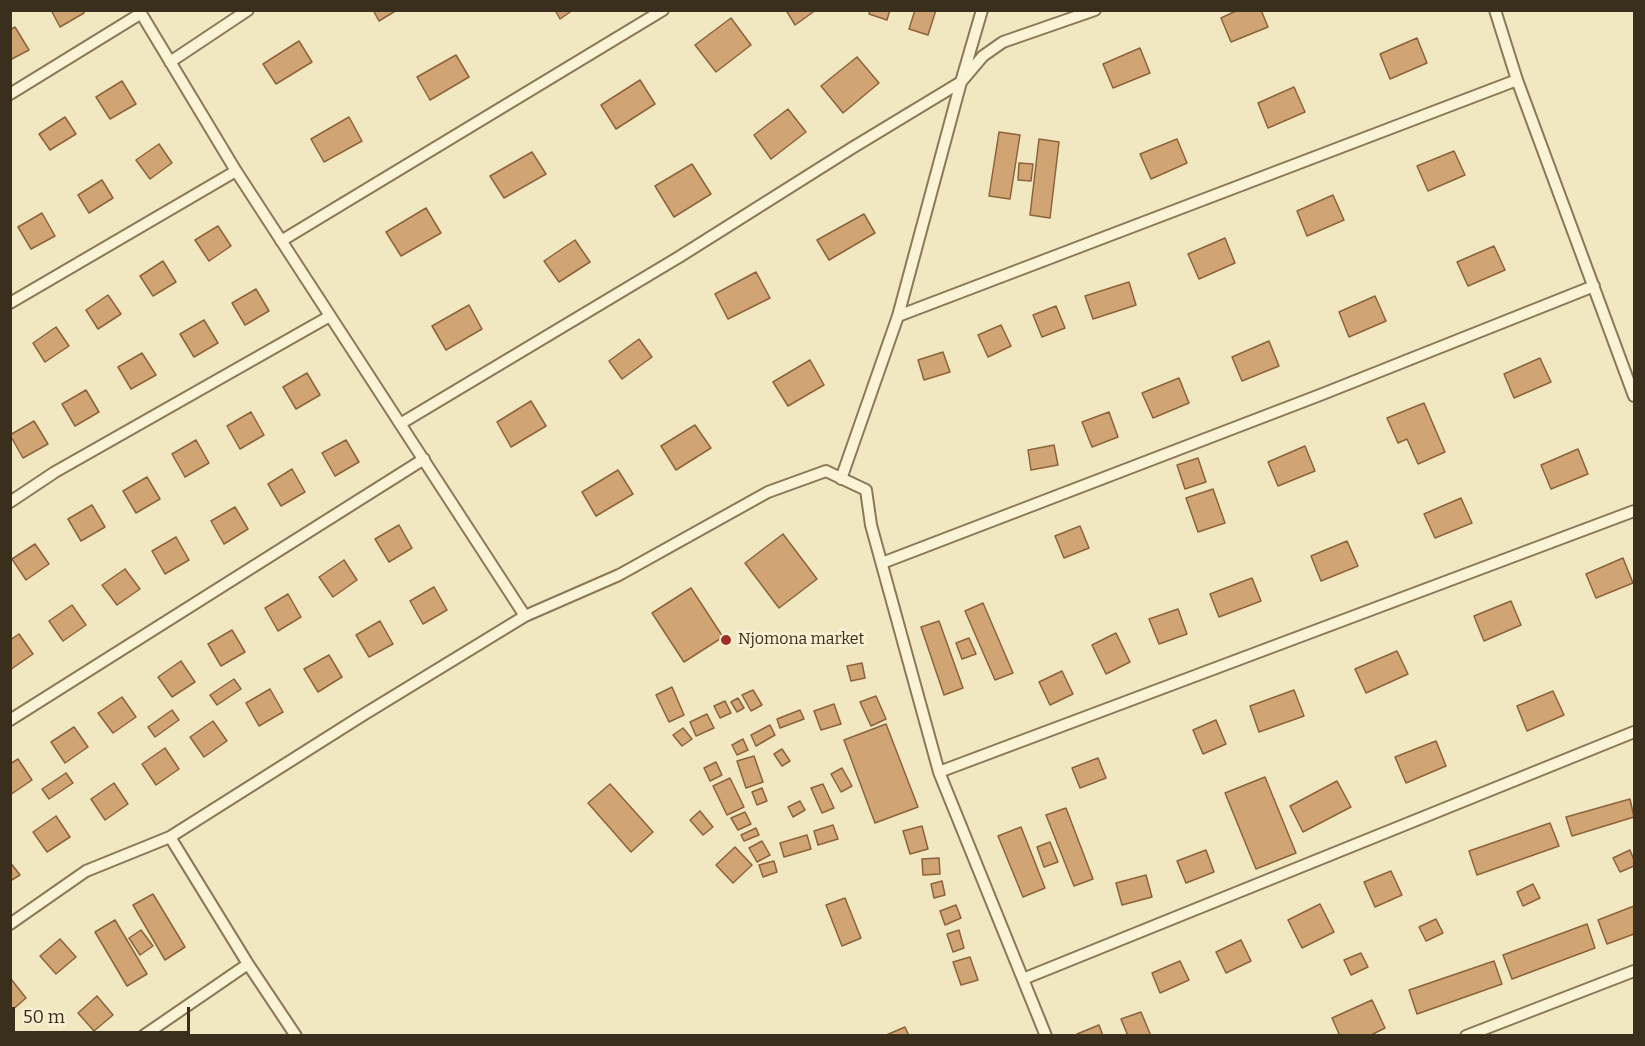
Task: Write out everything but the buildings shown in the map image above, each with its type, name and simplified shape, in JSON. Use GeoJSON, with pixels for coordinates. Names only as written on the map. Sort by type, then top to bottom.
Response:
{"type":"FeatureCollection","features":[{"type":"Feature","properties":{"kind":"lane"},"geometry":{"type":"LineString","coordinates":[[170,62],[248,10]]}},
{"type":"Feature","properties":{"kind":"lane"},"geometry":{"type":"LineString","coordinates":[[281,241],[663,10]]}},
{"type":"Feature","properties":{"kind":"lane"},"geometry":{"type":"LineString","coordinates":[[841,479],[898,316],[982,10]]}},
{"type":"Feature","properties":{"kind":"lane"},"geometry":{"type":"LineString","coordinates":[[400,424],[679,257],[961,82],[984,56],[1003,42],[1095,10]]}},
{"type":"Feature","properties":{"kind":"lane"},"geometry":{"type":"LineString","coordinates":[[1495,10],[1517,80],[1635,396]]}},
{"type":"Feature","properties":{"kind":"lane"},"geometry":{"type":"LineString","coordinates":[[10,94],[140,12],[236,171],[525,616]]}},
{"type":"Feature","properties":{"kind":"lane"},"geometry":{"type":"LineString","coordinates":[[898,316],[1517,80]]}},
{"type":"Feature","properties":{"kind":"lane"},"geometry":{"type":"LineString","coordinates":[[10,303],[236,171]]}},
{"type":"Feature","properties":{"kind":"lane"},"geometry":{"type":"LineString","coordinates":[[882,563],[1320,395],[1594,286]]}},
{"type":"Feature","properties":{"kind":"lane"},"geometry":{"type":"LineString","coordinates":[[10,502],[55,472],[330,316]]}},
{"type":"Feature","properties":{"kind":"lane"},"geometry":{"type":"LineString","coordinates":[[10,720],[424,459]]}},
{"type":"Feature","properties":{"kind":"lane"},"geometry":{"type":"LineString","coordinates":[[10,924],[86,871],[170,837],[525,616],[619,575],[768,492],[826,471],[866,490],[871,525],[939,772],[1046,1035]]}},
{"type":"Feature","properties":{"kind":"lane"},"geometry":{"type":"LineString","coordinates":[[939,772],[1635,511]]}},
{"type":"Feature","properties":{"kind":"lane"},"geometry":{"type":"LineString","coordinates":[[1023,979],[1635,732]]}},
{"type":"Feature","properties":{"kind":"lane"},"geometry":{"type":"LineString","coordinates":[[170,837],[248,964],[296,1035]]}},
{"type":"Feature","properties":{"kind":"lane"},"geometry":{"type":"LineString","coordinates":[[143,1035],[248,964]]}},
{"type":"Feature","properties":{"kind":"lane"},"geometry":{"type":"LineString","coordinates":[[1466,1035],[1635,971]]}},
{"type":"Feature","properties":{"kind":"place","name":"Njomona market"},"geometry":{"type":"Point","coordinates":[726,640]}}]}
